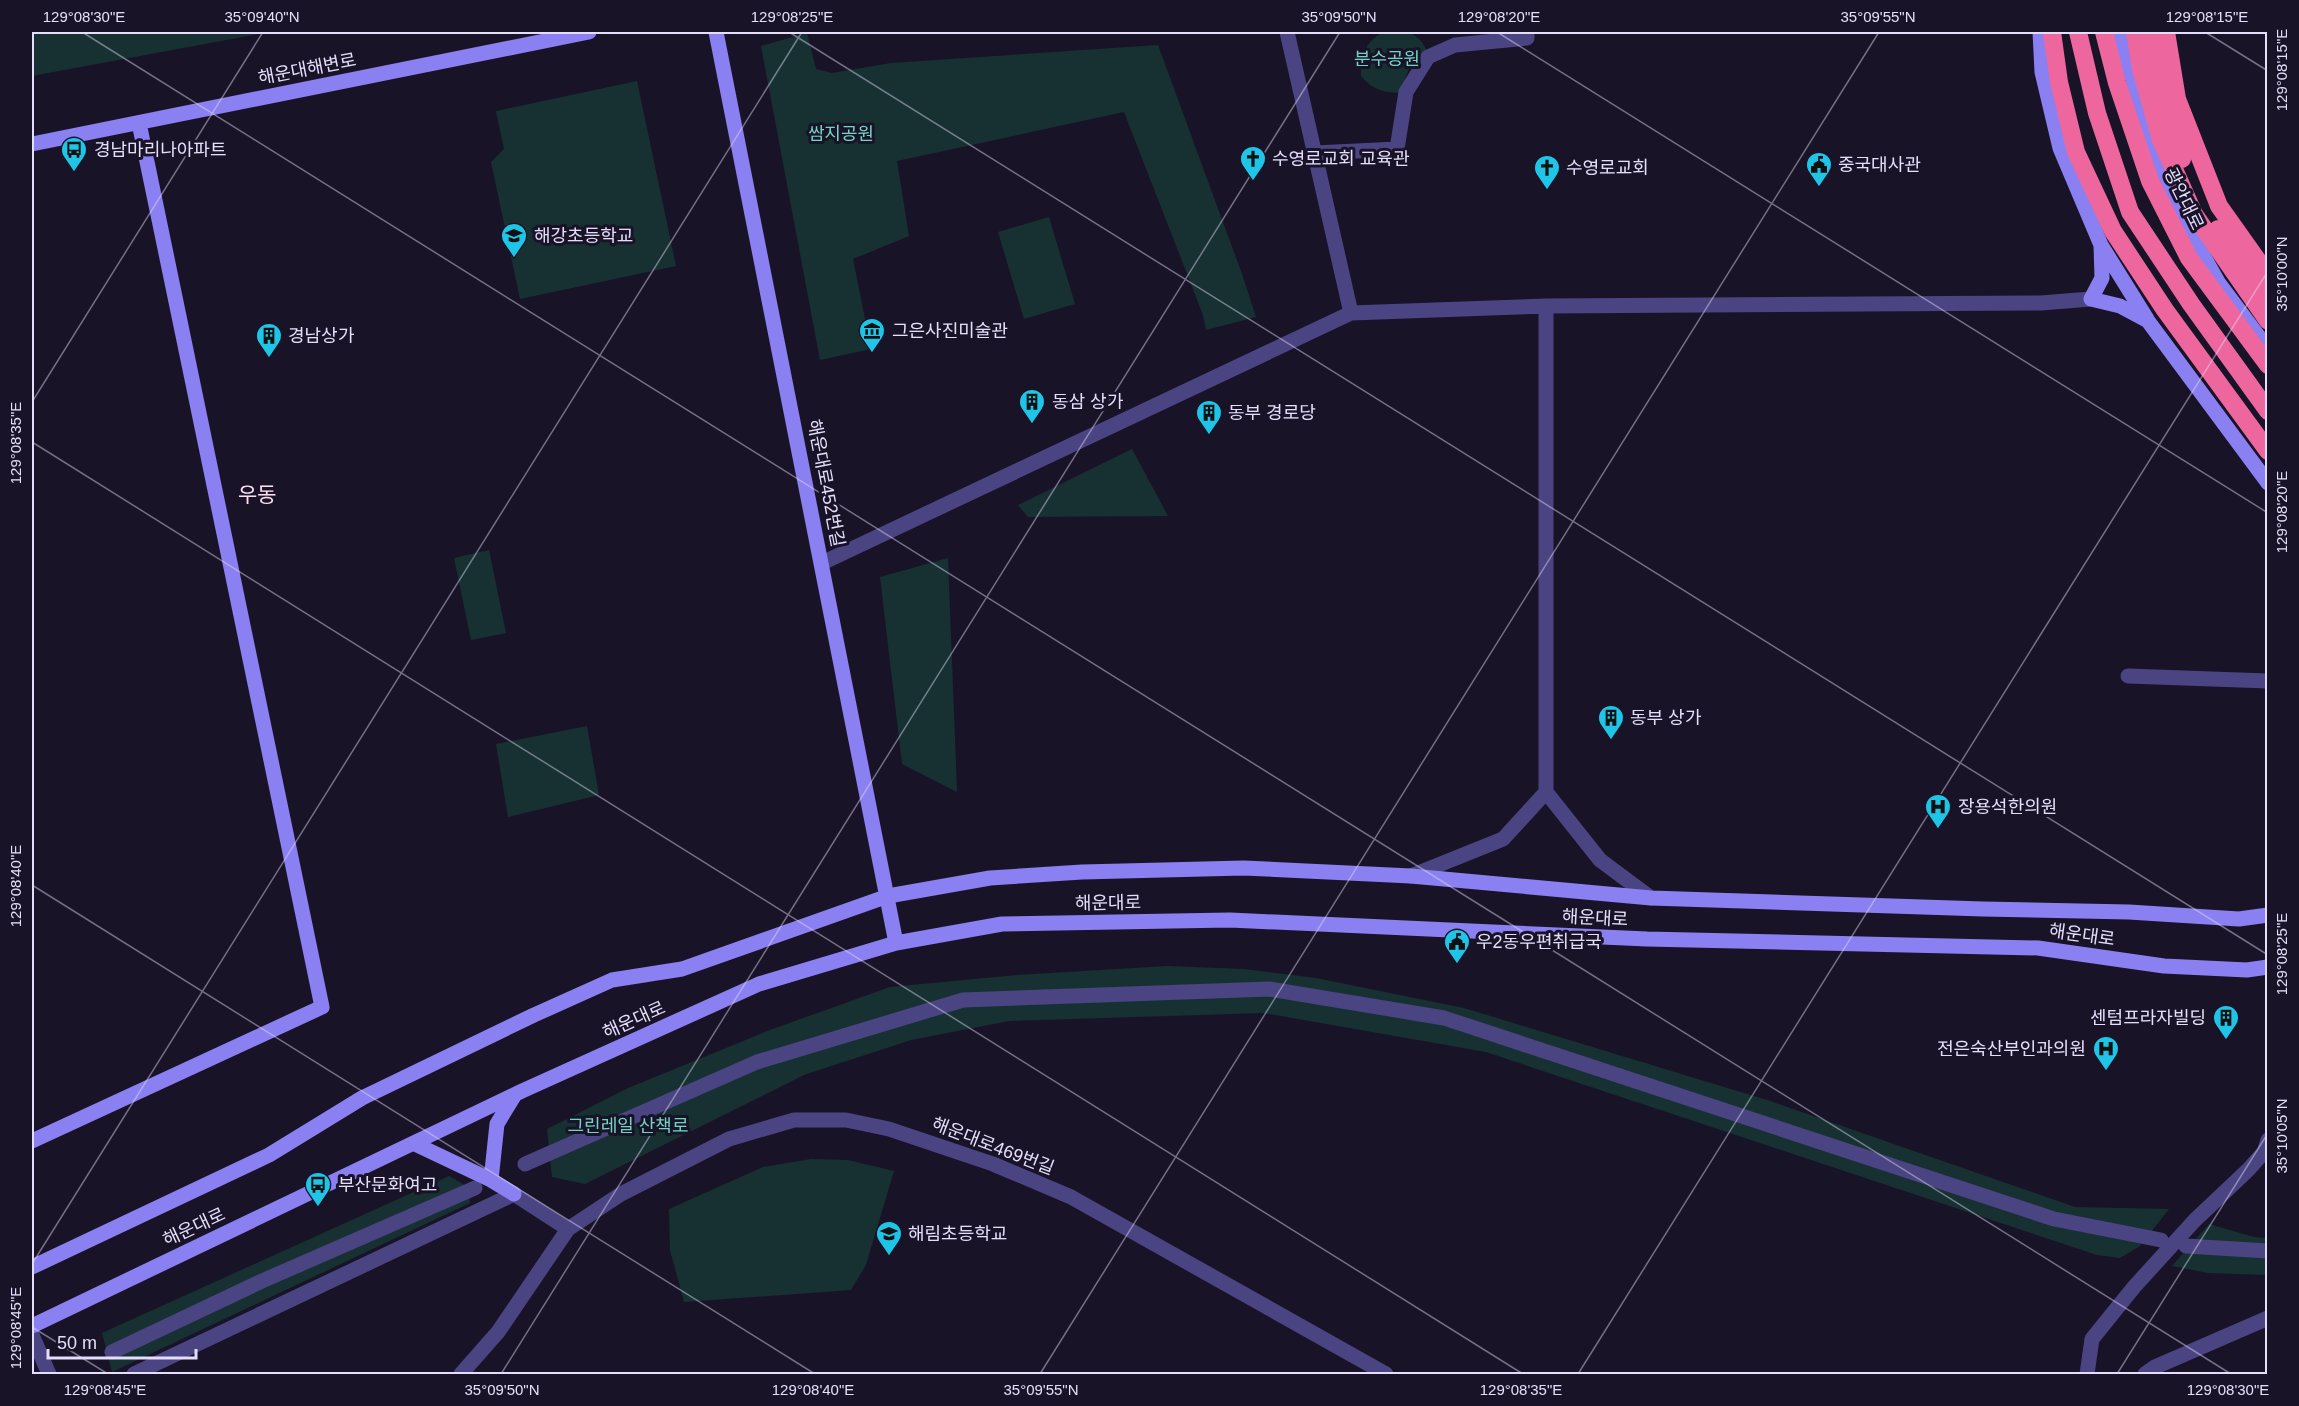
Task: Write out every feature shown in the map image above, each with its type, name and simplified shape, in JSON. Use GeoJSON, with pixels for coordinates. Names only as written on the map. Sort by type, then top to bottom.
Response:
{"type":"FeatureCollection","features":[{"type":"Feature","properties":{"kind":"highway"},"geometry":{"type":"LineString","coordinates":[[2052,32],[2059,82],[2076,152],[2113,231],[2165,310],[2268,451]]}},
{"type":"Feature","properties":{"kind":"highway"},"geometry":{"type":"LineString","coordinates":[[2078,32],[2097,113],[2130,212],[2191,304],[2268,411]]}},
{"type":"Feature","properties":{"kind":"highway","name":"광안대로"},"geometry":{"type":"LineString","coordinates":[[2104,32],[2117,83],[2150,181],[2189,258],[2268,365]]}},
{"type":"Feature","properties":{"kind":"highway","name":"광안대로"},"geometry":{"type":"LineString","coordinates":[[2136,32],[2141,69],[2161,140],[2194,214],[2268,321]]}},
{"type":"Feature","properties":{"kind":"highway"},"geometry":{"type":"LineString","coordinates":[[2150,32],[2150,43],[2169,127],[2200,204],[2268,298]]}},
{"type":"Feature","properties":{"kind":"highway"},"geometry":{"type":"LineString","coordinates":[[2166,32],[2177,99],[2219,206],[2268,275]]}},
{"type":"Feature","properties":{"kind":"main road","name":"해운대해변로"},"geometry":{"type":"LineString","coordinates":[[32,144],[589,32]]}},
{"type":"Feature","properties":{"kind":"main road","name":"해운대로452번길"},"geometry":{"type":"LineString","coordinates":[[716,32],[896,943]]}},
{"type":"Feature","properties":{"kind":"main road"},"geometry":{"type":"LineString","coordinates":[[2040,32],[2042,72],[2060,148],[2101,245],[2148,321],[2268,483]]}},
{"type":"Feature","properties":{"kind":"main road"},"geometry":{"type":"LineString","coordinates":[[2119,32],[2163,183],[2218,282],[2268,349]]}},
{"type":"Feature","properties":{"kind":"main road"},"geometry":{"type":"LineString","coordinates":[[32,1141],[322,1007],[139,123]]}},
{"type":"Feature","properties":{"kind":"main road"},"geometry":{"type":"LineString","coordinates":[[2101,245],[2102,278],[2091,299],[2120,306],[2148,321]]}},
{"type":"Feature","properties":{"kind":"main road","name":"해운대로"},"geometry":{"type":"LineString","coordinates":[[32,1267],[269,1155],[362,1098],[612,980],[682,969],[888,896],[990,878],[1082,872],[1244,868],[1411,876],[1651,898],[2129,912],[2239,919],[2268,915]]}},
{"type":"Feature","properties":{"kind":"main road","name":"해운대로"},"geometry":{"type":"LineString","coordinates":[[32,1326],[514,1096],[759,984],[896,943],[1002,924],[1230,921],[1647,939],[2038,948],[2164,966],[2247,970],[2268,967]]}},
{"type":"Feature","properties":{"kind":"main road"},"geometry":{"type":"LineString","coordinates":[[492,1180],[498,1124],[514,1096]]}},
{"type":"Feature","properties":{"kind":"main road"},"geometry":{"type":"LineString","coordinates":[[415,1144],[492,1180],[514,1194]]}},
{"type":"Feature","properties":{"kind":"street"},"geometry":{"type":"LineString","coordinates":[[1287,32],[1352,314]]}},
{"type":"Feature","properties":{"kind":"street"},"geometry":{"type":"LineString","coordinates":[[1316,153],[1397,149],[1406,92],[1428,57],[1455,45],[1527,38],[1527,32]]}},
{"type":"Feature","properties":{"kind":"street"},"geometry":{"type":"LineString","coordinates":[[822,563],[1352,314],[1546,306],[2041,303],[2091,299]]}},
{"type":"Feature","properties":{"kind":"street"},"geometry":{"type":"LineString","coordinates":[[1546,306],[1546,792],[1600,860],[1651,898]]}},
{"type":"Feature","properties":{"kind":"street"},"geometry":{"type":"LineString","coordinates":[[2128,676],[2268,681]]}},
{"type":"Feature","properties":{"kind":"street"},"geometry":{"type":"LineString","coordinates":[[1411,876],[1503,839],[1546,792]]}},
{"type":"Feature","properties":{"kind":"street"},"geometry":{"type":"LineString","coordinates":[[525,1164],[758,1062],[963,1000],[1269,988],[1444,1018],[2054,1219],[2161,1240]]}},
{"type":"Feature","properties":{"kind":"street","name":"해운대로469번길"},"geometry":{"type":"LineString","coordinates":[[568,1229],[621,1194],[729,1139],[794,1120],[846,1120],[889,1129],[993,1164],[1071,1197],[1386,1374]]}},
{"type":"Feature","properties":{"kind":"street"},"geometry":{"type":"LineString","coordinates":[[2087,1374],[2092,1339],[2134,1287],[2187,1229],[2264,1152],[2268,1140]]}},
{"type":"Feature","properties":{"kind":"street"},"geometry":{"type":"LineString","coordinates":[[112,1352],[262,1281],[475,1188]]}},
{"type":"Feature","properties":{"kind":"street"},"geometry":{"type":"LineString","coordinates":[[134,1374],[514,1194],[568,1229],[498,1332],[461,1374]]}},
{"type":"Feature","properties":{"kind":"street"},"geometry":{"type":"LineString","coordinates":[[2186,1246],[2268,1251]]}},
{"type":"Feature","properties":{"kind":"street"},"geometry":{"type":"LineString","coordinates":[[2145,1374],[2268,1318]]}},
{"type":"Feature","properties":{"kind":"street"},"geometry":{"type":"LineString","coordinates":[[32,1335],[50,1374]]}},
{"type":"Feature","properties":{"kind":"green space"},"geometry":{"type":"Polygon","coordinates":[[[32,32],[270,32],[32,76],[32,32]]]}},
{"type":"Feature","properties":{"kind":"green space","name":"분수공원"},"geometry":{"type":"Polygon","coordinates":[[[1383,32],[1409,33],[1418,38],[1427,50],[1409,69],[1399,93],[1377,89],[1361,76],[1365,50],[1372,40],[1383,32]]]}},
{"type":"Feature","properties":{"kind":"green space","name":"쌈지공원"},"geometry":{"type":"Polygon","coordinates":[[[807,33],[816,69],[832,73],[891,63],[1158,45],[1256,317],[1206,330],[1203,315],[1124,112],[897,161],[909,236],[853,259],[871,349],[820,360],[761,46],[807,33]]]}},
{"type":"Feature","properties":{"kind":"green space"},"geometry":{"type":"Polygon","coordinates":[[[637,81],[676,266],[520,299],[491,162],[504,149],[496,111],[637,81]]]}},
{"type":"Feature","properties":{"kind":"green space"},"geometry":{"type":"Polygon","coordinates":[[[1049,217],[1075,304],[1024,319],[998,232],[1049,217]]]}},
{"type":"Feature","properties":{"kind":"green space"},"geometry":{"type":"Polygon","coordinates":[[[1132,449],[1168,516],[1028,517],[1018,505],[1132,449]]]}},
{"type":"Feature","properties":{"kind":"green space"},"geometry":{"type":"Polygon","coordinates":[[[489,550],[506,633],[471,640],[454,558],[489,550]]]}},
{"type":"Feature","properties":{"kind":"green space"},"geometry":{"type":"Polygon","coordinates":[[[948,558],[957,792],[902,764],[880,577],[948,558]]]}},
{"type":"Feature","properties":{"kind":"green space"},"geometry":{"type":"Polygon","coordinates":[[[587,726],[599,795],[508,817],[496,744],[587,726]]]}},
{"type":"Feature","properties":{"kind":"green space","name":"그린레일 산책로"},"geometry":{"type":"Polygon","coordinates":[[[1167,966],[1244,969],[1316,978],[1464,1008],[1767,1100],[2075,1207],[2169,1209],[2140,1246],[2120,1258],[2097,1255],[1486,1052],[1264,1013],[1009,1021],[911,1040],[804,1075],[585,1184],[552,1177],[547,1129],[628,1088],[770,1030],[890,987],[1017,975],[1167,966]]]}},
{"type":"Feature","properties":{"kind":"green space"},"geometry":{"type":"Polygon","coordinates":[[[811,1159],[848,1160],[894,1171],[866,1265],[851,1290],[684,1302],[670,1250],[669,1209],[763,1167],[811,1159]]]}},
{"type":"Feature","properties":{"kind":"green space"},"geometry":{"type":"Polygon","coordinates":[[[449,1176],[468,1187],[470,1203],[112,1372],[102,1333],[449,1176]]]}},
{"type":"Feature","properties":{"kind":"green space"},"geometry":{"type":"Polygon","coordinates":[[[2209,1224],[2254,1237],[2267,1238],[2267,1275],[2208,1273],[2172,1266],[2209,1224]]]}},
{"type":"Feature","properties":{"kind":"place","name":"경남마리나아파트"},"geometry":{"type":"Point","coordinates":[74,173]}},
{"type":"Feature","properties":{"kind":"place","name":"수영로교회 교육관"},"geometry":{"type":"Point","coordinates":[1253,182]}},
{"type":"Feature","properties":{"kind":"place","name":"중국대사관"},"geometry":{"type":"Point","coordinates":[1819,188]}},
{"type":"Feature","properties":{"kind":"place","name":"수영로교회"},"geometry":{"type":"Point","coordinates":[1547,191]}},
{"type":"Feature","properties":{"kind":"place","name":"해강초등학교"},"geometry":{"type":"Point","coordinates":[514,259]}},
{"type":"Feature","properties":{"kind":"place","name":"그은사진미술관"},"geometry":{"type":"Point","coordinates":[872,354]}},
{"type":"Feature","properties":{"kind":"place","name":"경남상가"},"geometry":{"type":"Point","coordinates":[269,359]}},
{"type":"Feature","properties":{"kind":"place","name":"동삼 상가"},"geometry":{"type":"Point","coordinates":[1032,425]}},
{"type":"Feature","properties":{"kind":"place","name":"동부 경로당"},"geometry":{"type":"Point","coordinates":[1209,436]}},
{"type":"Feature","properties":{"kind":"place","name":"동부 상가"},"geometry":{"type":"Point","coordinates":[1611,741]}},
{"type":"Feature","properties":{"kind":"place","name":"장용석한의원"},"geometry":{"type":"Point","coordinates":[1938,830]}},
{"type":"Feature","properties":{"kind":"place","name":"우2동우편취급국"},"geometry":{"type":"Point","coordinates":[1457,965]}},
{"type":"Feature","properties":{"kind":"place","name":"센텀프라자빌딩"},"geometry":{"type":"Point","coordinates":[2226,1041]}},
{"type":"Feature","properties":{"kind":"place","name":"전은숙산부인과의원"},"geometry":{"type":"Point","coordinates":[2106,1072]}},
{"type":"Feature","properties":{"kind":"place","name":"부산문화여고"},"geometry":{"type":"Point","coordinates":[318,1208]}},
{"type":"Feature","properties":{"kind":"place","name":"해림초등학교"},"geometry":{"type":"Point","coordinates":[889,1257]}},
{"type":"Feature","properties":{"kind":"district","name":"우동"},"geometry":{"type":"Point","coordinates":[257,494]}}]}
